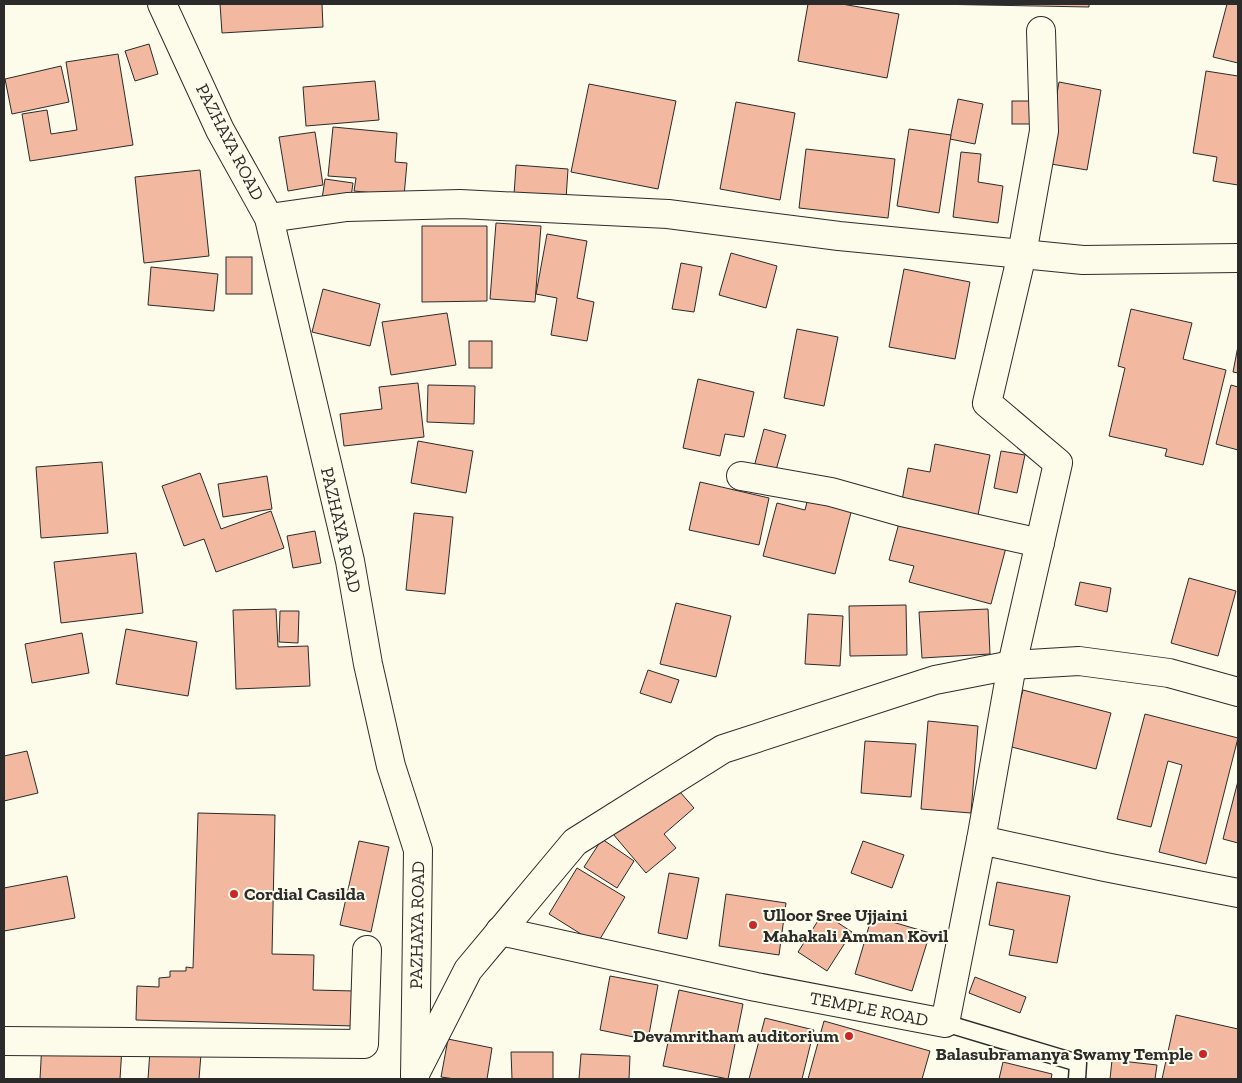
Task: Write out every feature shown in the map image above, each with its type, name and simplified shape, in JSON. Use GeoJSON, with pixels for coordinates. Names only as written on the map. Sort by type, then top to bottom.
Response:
{"type":"FeatureCollection","features":[{"type":"Feature","properties":{"kind":"street","name":"PAZHAYA ROAD"},"geometry":{"type":"LineString","coordinates":[[162,4],[220,130],[269,218],[350,561],[368,664],[392,766],[418,850],[415,1076]]}},
{"type":"Feature","properties":{"kind":"street"},"geometry":{"type":"LineString","coordinates":[[1022,254],[1044,130],[1041,31]]}},
{"type":"Feature","properties":{"kind":"street"},"geometry":{"type":"LineString","coordinates":[[269,218],[347,207],[460,204],[668,214],[839,236],[1083,260],[1238,258]]}},
{"type":"Feature","properties":{"kind":"street","name":"TEMPLE ROAD"},"geometry":{"type":"LineString","coordinates":[[500,931],[756,987],[945,1023],[982,840],[1012,665],[1058,463],[987,403],[1022,254]]}},
{"type":"Feature","properties":{"kind":"street"},"geometry":{"type":"LineString","coordinates":[[741,476],[831,492],[902,512],[1040,543]]}},
{"type":"Feature","properties":{"kind":"street"},"geometry":{"type":"LineString","coordinates":[[415,1076],[468,970],[576,842],[723,749],[935,680],[1012,665],[1079,660],[1169,673],[1238,692]]}},
{"type":"Feature","properties":{"kind":"street"},"geometry":{"type":"LineString","coordinates":[[982,840],[1105,867],[1238,893]]}},
{"type":"Feature","properties":{"kind":"street"},"geometry":{"type":"LineString","coordinates":[[4,1041],[364,1044],[367,950]]}},
{"type":"Feature","properties":{"kind":"lane"},"geometry":{"type":"LineString","coordinates":[[945,1023],[1078,1063],[1077,1079]]}},
{"type":"Feature","properties":{"kind":"building"},"geometry":{"type":"Polygon","coordinates":[[[220,4],[322,4],[323,27],[222,33],[220,4]]]}},
{"type":"Feature","properties":{"kind":"building"},"geometry":{"type":"Polygon","coordinates":[[[808,4],[842,4],[899,14],[887,78],[798,61],[808,4]]]}},
{"type":"Feature","properties":{"kind":"building"},"geometry":{"type":"Polygon","coordinates":[[[931,4],[1089,4],[1089,7],[931,4]]]}},
{"type":"Feature","properties":{"kind":"building"},"geometry":{"type":"Polygon","coordinates":[[[1227,4],[1238,4],[1238,63],[1213,57],[1227,4]]]}},
{"type":"Feature","properties":{"kind":"building"},"geometry":{"type":"Polygon","coordinates":[[[149,44],[158,74],[135,81],[125,51],[149,44]]]}},
{"type":"Feature","properties":{"kind":"building"},"geometry":{"type":"Polygon","coordinates":[[[118,54],[133,145],[30,161],[22,114],[47,110],[51,134],[77,130],[66,62],[118,54]]]}},
{"type":"Feature","properties":{"kind":"building"},"geometry":{"type":"Polygon","coordinates":[[[61,66],[69,102],[12,114],[5,79],[61,66]]]}},
{"type":"Feature","properties":{"kind":"building"},"geometry":{"type":"Polygon","coordinates":[[[1206,71],[1238,76],[1238,185],[1213,181],[1217,157],[1193,153],[1206,71]]]}},
{"type":"Feature","properties":{"kind":"building"},"geometry":{"type":"Polygon","coordinates":[[[375,81],[379,120],[306,126],[303,87],[375,81]]]}},
{"type":"Feature","properties":{"kind":"building"},"geometry":{"type":"Polygon","coordinates":[[[1059,82],[1101,90],[1087,170],[1045,163],[1059,82]]]}},
{"type":"Feature","properties":{"kind":"building"},"geometry":{"type":"Polygon","coordinates":[[[589,84],[676,101],[658,189],[571,172],[589,84]]]}},
{"type":"Feature","properties":{"kind":"building"},"geometry":{"type":"Polygon","coordinates":[[[958,99],[983,104],[975,144],[950,139],[958,99]]]}},
{"type":"Feature","properties":{"kind":"building"},"geometry":{"type":"Polygon","coordinates":[[[1012,101],[1035,101],[1035,124],[1012,124],[1012,101]]]}},
{"type":"Feature","properties":{"kind":"building"},"geometry":{"type":"Polygon","coordinates":[[[736,102],[795,113],[780,200],[720,189],[736,102]]]}},
{"type":"Feature","properties":{"kind":"building"},"geometry":{"type":"Polygon","coordinates":[[[333,127],[397,133],[395,162],[407,163],[404,196],[354,191],[356,178],[328,176],[333,127]]]}},
{"type":"Feature","properties":{"kind":"building"},"geometry":{"type":"Polygon","coordinates":[[[909,129],[951,135],[939,213],[897,206],[909,129]]]}},
{"type":"Feature","properties":{"kind":"building"},"geometry":{"type":"Polygon","coordinates":[[[315,132],[323,185],[288,191],[279,137],[315,132]]]}},
{"type":"Feature","properties":{"kind":"building"},"geometry":{"type":"Polygon","coordinates":[[[806,149],[895,159],[888,218],[799,208],[806,149]]]}},
{"type":"Feature","properties":{"kind":"building"},"geometry":{"type":"Polygon","coordinates":[[[961,152],[981,154],[978,182],[1003,186],[998,223],[953,217],[961,152]]]}},
{"type":"Feature","properties":{"kind":"building"},"geometry":{"type":"Polygon","coordinates":[[[516,165],[568,169],[566,199],[514,195],[516,165]]]}},
{"type":"Feature","properties":{"kind":"building"},"geometry":{"type":"Polygon","coordinates":[[[200,170],[209,256],[144,263],[135,177],[200,170]]]}},
{"type":"Feature","properties":{"kind":"building"},"geometry":{"type":"Polygon","coordinates":[[[325,179],[353,183],[350,204],[322,199],[325,179]]]}},
{"type":"Feature","properties":{"kind":"building"},"geometry":{"type":"Polygon","coordinates":[[[496,223],[541,226],[535,302],[490,299],[496,223]]]}},
{"type":"Feature","properties":{"kind":"building"},"geometry":{"type":"Polygon","coordinates":[[[422,226],[487,226],[487,301],[422,302],[422,226]]]}},
{"type":"Feature","properties":{"kind":"building"},"geometry":{"type":"Polygon","coordinates":[[[547,234],[587,241],[577,298],[594,302],[587,341],[551,335],[557,298],[536,294],[547,234]]]}},
{"type":"Feature","properties":{"kind":"building"},"geometry":{"type":"Polygon","coordinates":[[[731,253],[777,266],[766,308],[719,295],[731,253]]]}},
{"type":"Feature","properties":{"kind":"building"},"geometry":{"type":"Polygon","coordinates":[[[226,257],[252,257],[252,294],[226,294],[226,257]]]}},
{"type":"Feature","properties":{"kind":"building"},"geometry":{"type":"Polygon","coordinates":[[[681,263],[702,267],[694,312],[672,309],[681,263]]]}},
{"type":"Feature","properties":{"kind":"building"},"geometry":{"type":"Polygon","coordinates":[[[151,267],[218,274],[214,311],[148,305],[151,267]]]}},
{"type":"Feature","properties":{"kind":"building"},"geometry":{"type":"Polygon","coordinates":[[[904,269],[970,282],[955,359],[889,347],[904,269]]]}},
{"type":"Feature","properties":{"kind":"building"},"geometry":{"type":"Polygon","coordinates":[[[323,289],[380,304],[370,346],[312,332],[323,289]]]}},
{"type":"Feature","properties":{"kind":"building"},"geometry":{"type":"Polygon","coordinates":[[[1131,309],[1192,323],[1183,359],[1226,370],[1203,465],[1165,456],[1167,449],[1109,436],[1125,368],[1118,366],[1131,309]]]}},
{"type":"Feature","properties":{"kind":"building"},"geometry":{"type":"Polygon","coordinates":[[[447,313],[456,365],[391,375],[382,322],[447,313]]]}},
{"type":"Feature","properties":{"kind":"building"},"geometry":{"type":"Polygon","coordinates":[[[797,329],[838,337],[824,406],[784,398],[797,329]]]}},
{"type":"Feature","properties":{"kind":"building"},"geometry":{"type":"Polygon","coordinates":[[[469,341],[492,341],[492,368],[469,368],[469,341]]]}},
{"type":"Feature","properties":{"kind":"building"},"geometry":{"type":"Polygon","coordinates":[[[1238,346],[1238,373],[1233,372],[1238,346]]]}},
{"type":"Feature","properties":{"kind":"building"},"geometry":{"type":"Polygon","coordinates":[[[698,379],[754,392],[744,437],[725,434],[720,456],[683,448],[698,379]]]}},
{"type":"Feature","properties":{"kind":"building"},"geometry":{"type":"Polygon","coordinates":[[[418,383],[424,437],[344,446],[340,414],[382,409],[379,387],[418,383]]]}},
{"type":"Feature","properties":{"kind":"building"},"geometry":{"type":"Polygon","coordinates":[[[428,385],[475,386],[474,424],[427,422],[428,385]]]}},
{"type":"Feature","properties":{"kind":"building"},"geometry":{"type":"Polygon","coordinates":[[[1231,385],[1238,387],[1238,450],[1216,444],[1231,385]]]}},
{"type":"Feature","properties":{"kind":"building"},"geometry":{"type":"Polygon","coordinates":[[[764,429],[786,435],[774,477],[753,471],[764,429]]]}},
{"type":"Feature","properties":{"kind":"building"},"geometry":{"type":"Polygon","coordinates":[[[418,441],[473,451],[466,493],[411,483],[418,441]]]}},
{"type":"Feature","properties":{"kind":"building"},"geometry":{"type":"Polygon","coordinates":[[[935,444],[990,455],[976,525],[900,511],[908,468],[930,472],[935,444]]]}},
{"type":"Feature","properties":{"kind":"building"},"geometry":{"type":"Polygon","coordinates":[[[1001,451],[1025,455],[1017,493],[994,488],[1001,451]]]}},
{"type":"Feature","properties":{"kind":"building"},"geometry":{"type":"Polygon","coordinates":[[[102,462],[108,533],[41,538],[36,467],[102,462]]]}},
{"type":"Feature","properties":{"kind":"building"},"geometry":{"type":"Polygon","coordinates":[[[200,473],[221,529],[271,511],[284,548],[216,572],[204,539],[184,546],[162,486],[200,473]]]}},
{"type":"Feature","properties":{"kind":"building"},"geometry":{"type":"Polygon","coordinates":[[[267,476],[272,509],[223,517],[218,484],[267,476]]]}},
{"type":"Feature","properties":{"kind":"building"},"geometry":{"type":"Polygon","coordinates":[[[700,482],[769,498],[759,545],[689,530],[700,482]]]}},
{"type":"Feature","properties":{"kind":"building"},"geometry":{"type":"Polygon","coordinates":[[[809,494],[853,505],[835,574],[763,556],[777,503],[805,510],[809,494]]]}},
{"type":"Feature","properties":{"kind":"building"},"geometry":{"type":"Polygon","coordinates":[[[902,512],[1008,540],[991,604],[909,582],[914,566],[889,560],[902,512]]]}},
{"type":"Feature","properties":{"kind":"building"},"geometry":{"type":"Polygon","coordinates":[[[414,513],[453,517],[445,594],[406,590],[414,513]]]}},
{"type":"Feature","properties":{"kind":"building"},"geometry":{"type":"Polygon","coordinates":[[[315,531],[321,563],[293,568],[287,536],[315,531]]]}},
{"type":"Feature","properties":{"kind":"building"},"geometry":{"type":"Polygon","coordinates":[[[136,553],[143,613],[61,623],[54,562],[136,553]]]}},
{"type":"Feature","properties":{"kind":"building"},"geometry":{"type":"Polygon","coordinates":[[[1189,578],[1236,591],[1218,656],[1171,643],[1189,578]]]}},
{"type":"Feature","properties":{"kind":"building"},"geometry":{"type":"Polygon","coordinates":[[[1080,582],[1111,588],[1107,612],[1075,605],[1080,582]]]}},
{"type":"Feature","properties":{"kind":"building"},"geometry":{"type":"Polygon","coordinates":[[[676,603],[731,616],[716,677],[660,664],[676,603]]]}},
{"type":"Feature","properties":{"kind":"building"},"geometry":{"type":"Polygon","coordinates":[[[906,605],[907,655],[850,656],[849,606],[906,605]]]}},
{"type":"Feature","properties":{"kind":"building"},"geometry":{"type":"Polygon","coordinates":[[[276,609],[278,647],[308,646],[310,686],[236,689],[233,610],[276,609]]]}},
{"type":"Feature","properties":{"kind":"building"},"geometry":{"type":"Polygon","coordinates":[[[988,609],[990,654],[922,658],[919,612],[988,609]]]}},
{"type":"Feature","properties":{"kind":"building"},"geometry":{"type":"Polygon","coordinates":[[[280,611],[299,611],[298,643],[279,642],[280,611]]]}},
{"type":"Feature","properties":{"kind":"building"},"geometry":{"type":"Polygon","coordinates":[[[808,614],[843,616],[840,666],[805,664],[808,614]]]}},
{"type":"Feature","properties":{"kind":"building"},"geometry":{"type":"Polygon","coordinates":[[[126,629],[197,642],[188,696],[116,684],[126,629]]]}},
{"type":"Feature","properties":{"kind":"building"},"geometry":{"type":"Polygon","coordinates":[[[82,633],[89,673],[32,683],[25,644],[82,633]]]}},
{"type":"Feature","properties":{"kind":"building"},"geometry":{"type":"Polygon","coordinates":[[[648,670],[679,680],[671,703],[640,693],[648,670]]]}},
{"type":"Feature","properties":{"kind":"building"},"geometry":{"type":"Polygon","coordinates":[[[1023,690],[1111,713],[1096,769],[1008,746],[1023,690]]]}},
{"type":"Feature","properties":{"kind":"building"},"geometry":{"type":"Polygon","coordinates":[[[1145,714],[1238,738],[1206,864],[1159,852],[1182,765],[1168,761],[1151,827],[1117,819],[1145,714]]]}},
{"type":"Feature","properties":{"kind":"building"},"geometry":{"type":"Polygon","coordinates":[[[928,721],[978,726],[971,813],[921,809],[928,721]]]}},
{"type":"Feature","properties":{"kind":"building"},"geometry":{"type":"Polygon","coordinates":[[[865,741],[916,744],[911,797],[861,793],[865,741]]]}},
{"type":"Feature","properties":{"kind":"building"},"geometry":{"type":"Polygon","coordinates":[[[27,751],[38,793],[4,801],[4,756],[27,751]]]}},
{"type":"Feature","properties":{"kind":"building"},"geometry":{"type":"Polygon","coordinates":[[[1238,781],[1238,843],[1223,839],[1238,781]]]}},
{"type":"Feature","properties":{"kind":"building"},"geometry":{"type":"Polygon","coordinates":[[[673,784],[694,808],[664,834],[676,848],[646,873],[613,834],[673,784]]]}},
{"type":"Feature","properties":{"kind":"building","name":"Cordial Casilda"},"geometry":{"type":"Polygon","coordinates":[[[198,813],[275,815],[272,954],[314,955],[313,990],[355,991],[354,1026],[136,1020],[137,986],[159,987],[159,978],[170,977],[170,971],[186,971],[186,967],[193,968],[198,813]]]}},
{"type":"Feature","properties":{"kind":"building"},"geometry":{"type":"Polygon","coordinates":[[[602,839],[634,861],[617,888],[584,867],[602,839]]]}},
{"type":"Feature","properties":{"kind":"building"},"geometry":{"type":"Polygon","coordinates":[[[359,841],[389,847],[371,932],[340,925],[359,841]]]}},
{"type":"Feature","properties":{"kind":"building"},"geometry":{"type":"Polygon","coordinates":[[[863,841],[904,855],[892,888],[851,873],[863,841]]]}},
{"type":"Feature","properties":{"kind":"building"},"geometry":{"type":"Polygon","coordinates":[[[577,868],[625,897],[597,944],[549,914],[577,868]]]}},
{"type":"Feature","properties":{"kind":"building"},"geometry":{"type":"Polygon","coordinates":[[[669,873],[699,878],[687,939],[658,933],[669,873]]]}},
{"type":"Feature","properties":{"kind":"building"},"geometry":{"type":"Polygon","coordinates":[[[67,876],[75,918],[4,931],[4,888],[67,876]]]}},
{"type":"Feature","properties":{"kind":"building"},"geometry":{"type":"Polygon","coordinates":[[[997,882],[1070,896],[1057,963],[1009,955],[1014,930],[989,925],[997,882]]]}},
{"type":"Feature","properties":{"kind":"building","name":"Ulloor Sree Ujjaini Mahakali Amman Kovil"},"geometry":{"type":"Polygon","coordinates":[[[726,894],[786,903],[779,955],[719,946],[726,894]]]}},
{"type":"Feature","properties":{"kind":"building"},"geometry":{"type":"Polygon","coordinates":[[[823,913],[852,932],[827,971],[798,952],[823,913]]]}},
{"type":"Feature","properties":{"kind":"building"},"geometry":{"type":"Polygon","coordinates":[[[872,916],[930,933],[912,991],[855,974],[872,916]]]}},
{"type":"Feature","properties":{"kind":"building"},"geometry":{"type":"Polygon","coordinates":[[[610,976],[658,985],[648,1040],[600,1030],[610,976]]]}},
{"type":"Feature","properties":{"kind":"building"},"geometry":{"type":"Polygon","coordinates":[[[975,977],[1026,997],[1020,1013],[969,993],[975,977]]]}},
{"type":"Feature","properties":{"kind":"building"},"geometry":{"type":"Polygon","coordinates":[[[679,990],[743,1004],[728,1079],[663,1066],[679,990]]]}},
{"type":"Feature","properties":{"kind":"building","name":"Balasubramanya Swamy Temple"},"geometry":{"type":"Polygon","coordinates":[[[1176,1015],[1238,1029],[1238,1079],[1162,1079],[1176,1015]]]}},
{"type":"Feature","properties":{"kind":"building"},"geometry":{"type":"Polygon","coordinates":[[[765,1018],[814,1030],[802,1079],[749,1079],[765,1018]]]}},
{"type":"Feature","properties":{"kind":"building","name":"Devamritham auditorium"},"geometry":{"type":"Polygon","coordinates":[[[824,1021],[930,1051],[922,1079],[808,1079],[824,1021]]]}},
{"type":"Feature","properties":{"kind":"building"},"geometry":{"type":"Polygon","coordinates":[[[448,1039],[492,1048],[487,1079],[441,1077],[448,1039]]]}},
{"type":"Feature","properties":{"kind":"building"},"geometry":{"type":"Polygon","coordinates":[[[42,1042],[122,1047],[120,1079],[40,1079],[42,1042]]]}},
{"type":"Feature","properties":{"kind":"building"},"geometry":{"type":"Polygon","coordinates":[[[150,1050],[201,1054],[199,1079],[148,1079],[150,1050]]]}},
{"type":"Feature","properties":{"kind":"building"},"geometry":{"type":"Polygon","coordinates":[[[511,1052],[553,1052],[553,1079],[512,1079],[511,1052]]]}},
{"type":"Feature","properties":{"kind":"building"},"geometry":{"type":"Polygon","coordinates":[[[581,1054],[630,1056],[629,1079],[579,1079],[581,1054]]]}},
{"type":"Feature","properties":{"kind":"building"},"geometry":{"type":"Polygon","coordinates":[[[1112,1060],[1157,1065],[1155,1079],[1110,1079],[1112,1060]]]}},
{"type":"Feature","properties":{"kind":"building"},"geometry":{"type":"Polygon","coordinates":[[[1003,1062],[1052,1074],[1051,1079],[999,1079],[1003,1062]]]}},
{"type":"Feature","properties":{"kind":"place","name":"Cordial Casilda"},"geometry":{"type":"Point","coordinates":[234,894]}},
{"type":"Feature","properties":{"kind":"place","name":"Ulloor Sree Ujjaini Mahakali Amman Kovil"},"geometry":{"type":"Point","coordinates":[753,925]}},
{"type":"Feature","properties":{"kind":"place","name":"Devamritham auditorium"},"geometry":{"type":"Point","coordinates":[849,1036]}},
{"type":"Feature","properties":{"kind":"place","name":"Balasubramanya Swamy Temple"},"geometry":{"type":"Point","coordinates":[1203,1054]}}]}
